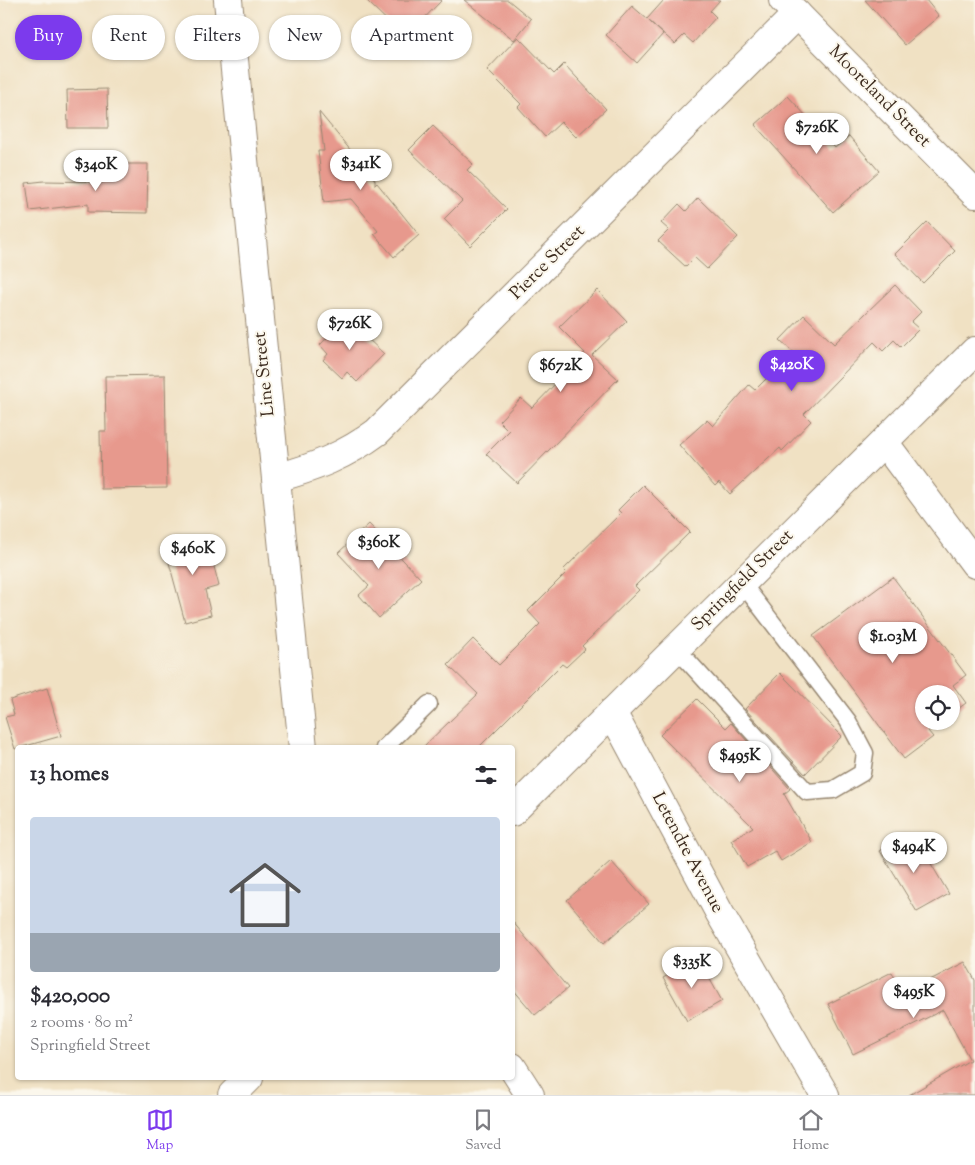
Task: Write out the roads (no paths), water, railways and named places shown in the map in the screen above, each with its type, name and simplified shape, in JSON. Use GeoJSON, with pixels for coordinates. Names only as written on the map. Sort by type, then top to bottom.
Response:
{"type":"FeatureCollection","features":[{"type":"Feature","properties":{"kind":"street","name":"Line Street"},"geometry":{"type":"LineString","coordinates":[[228,0],[303,745]]}},
{"type":"Feature","properties":{"kind":"street","name":"Pierce Street"},"geometry":{"type":"LineString","coordinates":[[276,478],[324,464],[377,432],[790,7]]}},
{"type":"Feature","properties":{"kind":"street","name":"Mooreland Street"},"geometry":{"type":"LineString","coordinates":[[790,7],[975,194]]}},
{"type":"Feature","properties":{"kind":"street","name":"Springfield Street"},"geometry":{"type":"LineString","coordinates":[[515,809],[975,351]]}},
{"type":"Feature","properties":{"kind":"street"},"geometry":{"type":"LineString","coordinates":[[884,442],[975,564]]}},
{"type":"Feature","properties":{"kind":"street","name":"Letendre Avenue"},"geometry":{"type":"LineString","coordinates":[[612,712],[719,912],[825,1095]]}},
{"type":"Feature","properties":{"kind":"street"},"geometry":{"type":"LineString","coordinates":[[515,1072],[530,1095]]}},
{"type":"Feature","properties":{"kind":"lane"},"geometry":{"type":"LineString","coordinates":[[676,648],[807,792],[833,790],[862,773],[866,754],[848,721],[742,582]]}},
{"type":"Feature","properties":{"kind":"lane"},"geometry":{"type":"LineString","coordinates":[[387,745],[429,704]]}}]}
